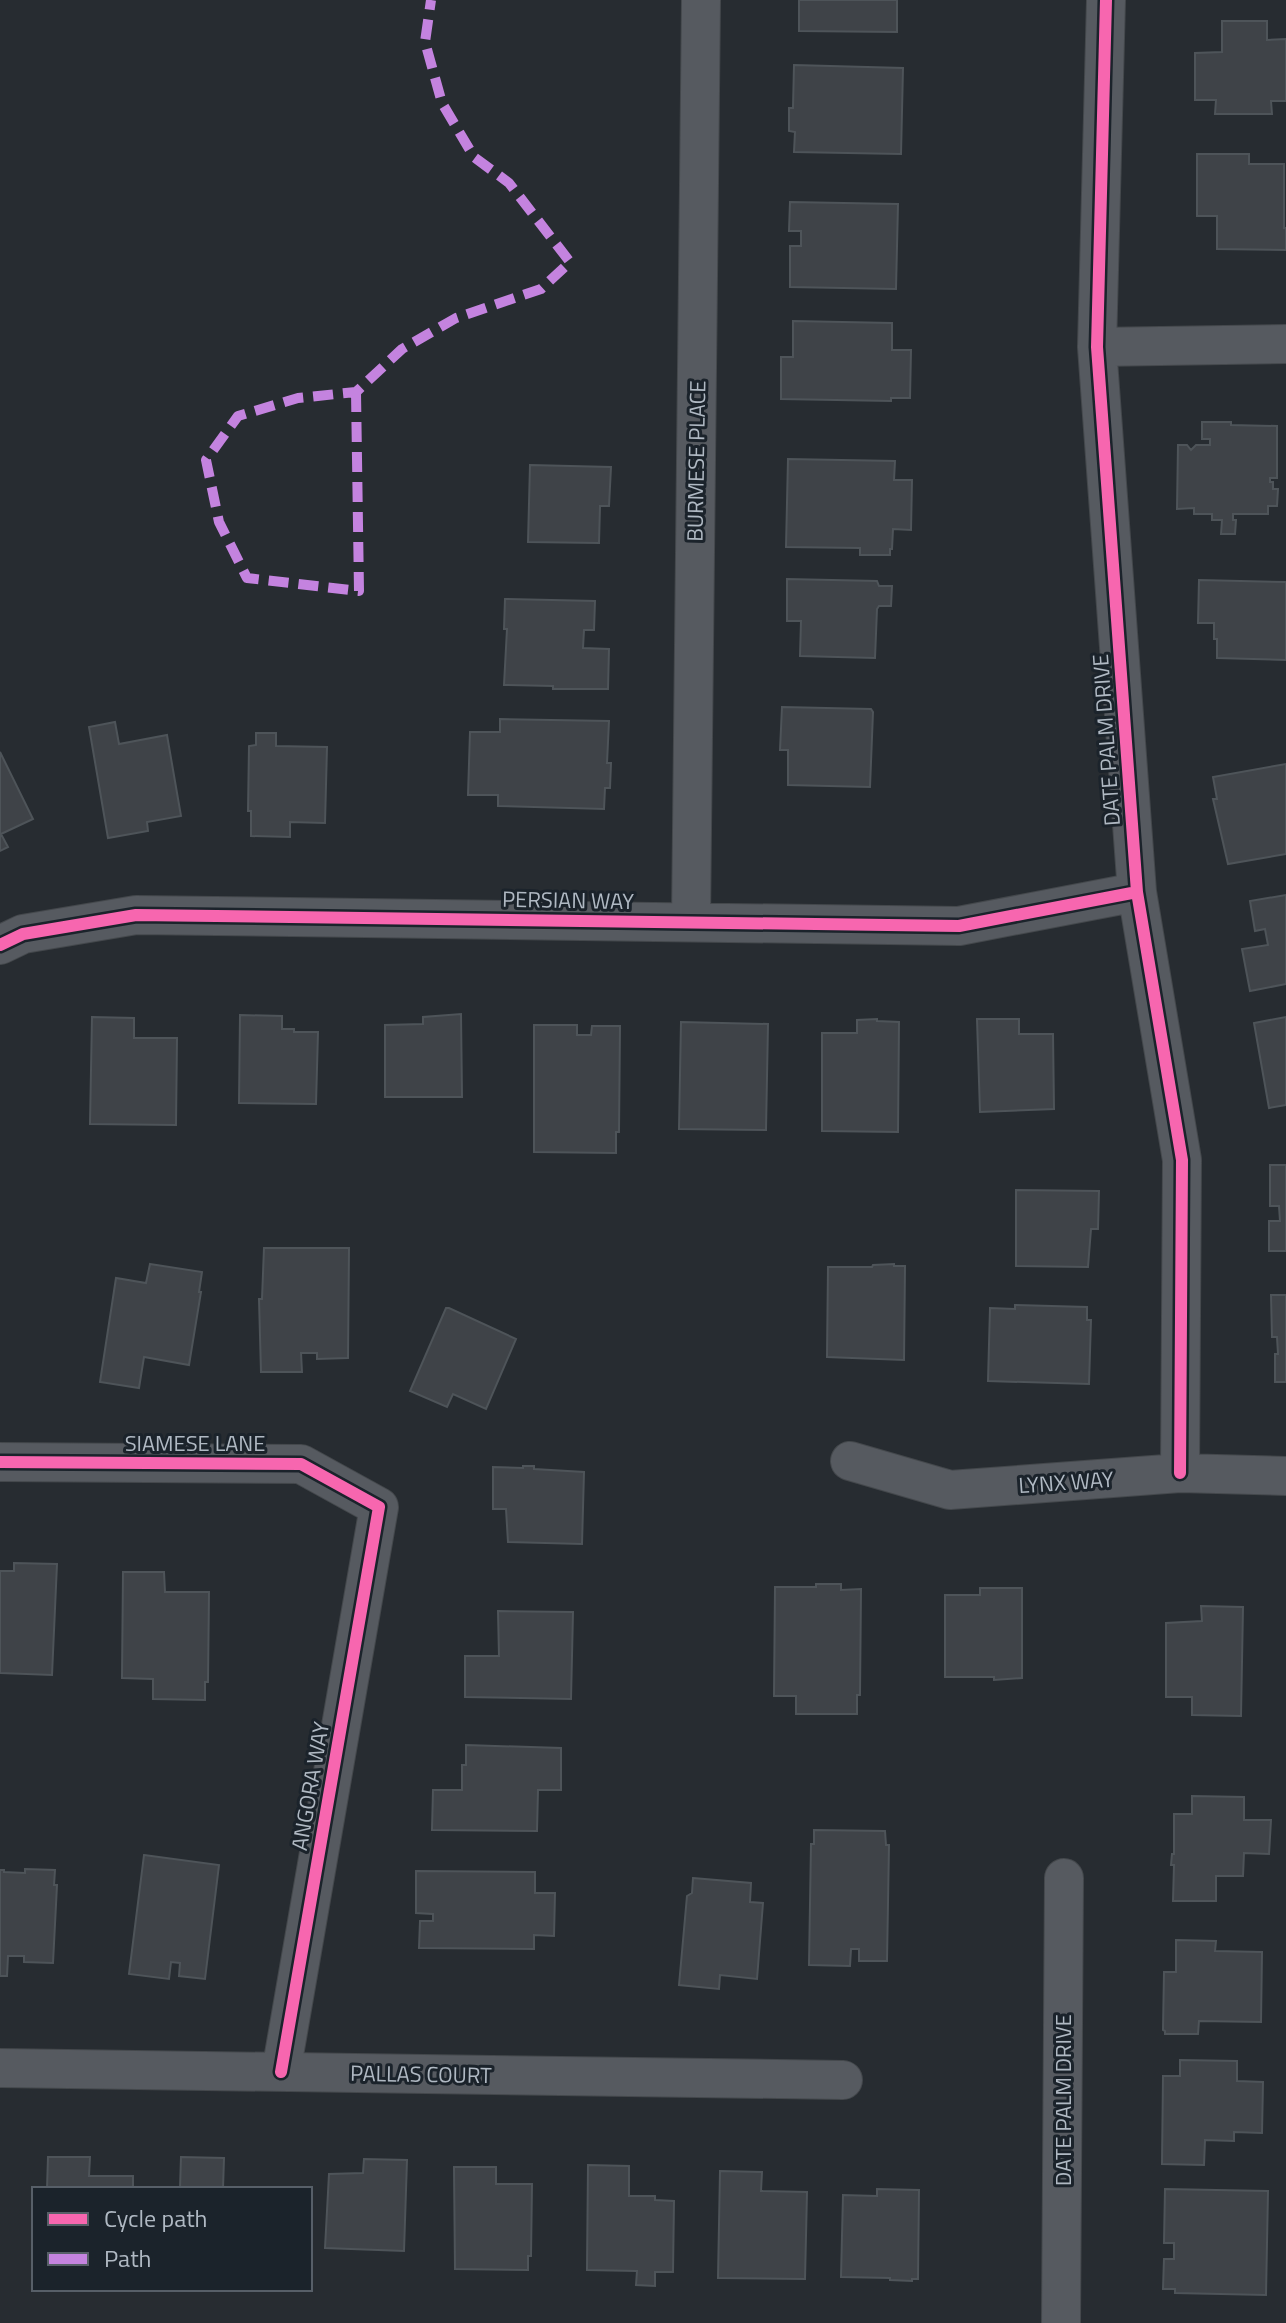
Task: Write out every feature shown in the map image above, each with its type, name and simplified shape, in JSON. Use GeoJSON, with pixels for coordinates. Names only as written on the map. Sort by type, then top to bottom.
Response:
{"type":"FeatureCollection","features":[{"type":"Feature","properties":{"kind":"street","name":"BURMESE PLACE"},"geometry":{"type":"LineString","coordinates":[[691,922],[701,0]]}},
{"type":"Feature","properties":{"kind":"street","name":"DATE PALM DRIVE"},"geometry":{"type":"LineString","coordinates":[[1106,0],[1097,347],[1137,892],[1182,1160],[1180,1473]]}},
{"type":"Feature","properties":{"kind":"street"},"geometry":{"type":"LineString","coordinates":[[1097,347],[1286,344]]}},
{"type":"Feature","properties":{"kind":"street","name":"PERSIAN WAY"},"geometry":{"type":"LineString","coordinates":[[0,945],[23,934],[136,915],[959,926],[1137,892]]}},
{"type":"Feature","properties":{"kind":"street","name":"LYNX WAY"},"geometry":{"type":"LineString","coordinates":[[850,1461],[950,1490],[1180,1473],[1286,1476]]}},
{"type":"Feature","properties":{"kind":"street","name":"SIAMESE LANE"},"geometry":{"type":"LineString","coordinates":[[0,1462],[301,1464],[379,1507]]}},
{"type":"Feature","properties":{"kind":"street","name":"ANGORA WAY"},"geometry":{"type":"LineString","coordinates":[[281,2072],[379,1507]]}},
{"type":"Feature","properties":{"kind":"street","name":"DATE PALM DRIVE"},"geometry":{"type":"LineString","coordinates":[[1061,2323],[1064,1878]]}},
{"type":"Feature","properties":{"kind":"street","name":"PALLAS COURT"},"geometry":{"type":"LineString","coordinates":[[0,2068],[843,2080]]}},
{"type":"Feature","properties":{"kind":"building"},"geometry":{"type":"Polygon","coordinates":[[[799,0],[897,0],[897,32],[799,31],[799,0]]]}},
{"type":"Feature","properties":{"kind":"building"},"geometry":{"type":"Polygon","coordinates":[[[1222,21],[1267,21],[1267,40],[1286,39],[1286,101],[1271,101],[1272,114],[1215,114],[1216,100],[1195,100],[1195,53],[1222,52],[1222,21]]]}},
{"type":"Feature","properties":{"kind":"building"},"geometry":{"type":"Polygon","coordinates":[[[794,65],[903,68],[901,154],[794,152],[795,132],[789,131],[789,108],[793,108],[794,65]]]}},
{"type":"Feature","properties":{"kind":"building"},"geometry":{"type":"Polygon","coordinates":[[[1197,154],[1249,154],[1249,164],[1284,164],[1286,250],[1217,249],[1217,216],[1197,216],[1197,154]]]}},
{"type":"Feature","properties":{"kind":"building"},"geometry":{"type":"Polygon","coordinates":[[[790,202],[898,204],[896,289],[790,287],[790,246],[801,246],[801,231],[789,231],[790,202]]]}},
{"type":"Feature","properties":{"kind":"building"},"geometry":{"type":"Polygon","coordinates":[[[793,321],[892,323],[892,350],[911,350],[910,398],[891,398],[891,401],[781,399],[781,357],[793,357],[793,321]]]}},
{"type":"Feature","properties":{"kind":"building"},"geometry":{"type":"Polygon","coordinates":[[[1202,422],[1277,426],[1277,478],[1270,478],[1270,482],[1273,482],[1273,489],[1278,489],[1277,506],[1268,506],[1268,514],[1233,514],[1235,534],[1221,534],[1222,520],[1212,520],[1212,514],[1194,514],[1194,508],[1177,509],[1178,445],[1187,445],[1191,450],[1196,445],[1210,445],[1210,439],[1202,439],[1202,422]]]}},
{"type":"Feature","properties":{"kind":"building"},"geometry":{"type":"Polygon","coordinates":[[[788,459],[895,461],[894,480],[912,480],[911,530],[893,529],[890,555],[860,555],[860,548],[786,547],[788,459]]]}},
{"type":"Feature","properties":{"kind":"building"},"geometry":{"type":"Polygon","coordinates":[[[530,465],[611,467],[609,506],[600,506],[599,543],[528,542],[530,465]]]}},
{"type":"Feature","properties":{"kind":"building"},"geometry":{"type":"Polygon","coordinates":[[[787,579],[877,581],[879,586],[892,586],[891,606],[879,606],[877,609],[875,658],[800,656],[801,621],[787,621],[787,579]]]}},
{"type":"Feature","properties":{"kind":"building"},"geometry":{"type":"Polygon","coordinates":[[[1199,580],[1286,582],[1286,660],[1217,658],[1214,623],[1198,623],[1199,580]]]}},
{"type":"Feature","properties":{"kind":"building"},"geometry":{"type":"Polygon","coordinates":[[[505,599],[595,601],[594,630],[584,630],[583,648],[609,649],[608,689],[504,685],[505,599]]]}},
{"type":"Feature","properties":{"kind":"building"},"geometry":{"type":"Polygon","coordinates":[[[782,707],[871,709],[870,787],[788,785],[788,750],[780,750],[782,707]]]}},
{"type":"Feature","properties":{"kind":"building"},"geometry":{"type":"Polygon","coordinates":[[[500,719],[609,721],[607,763],[611,763],[610,788],[605,788],[604,809],[498,806],[498,795],[468,795],[470,732],[500,732],[500,719]]]}},
{"type":"Feature","properties":{"kind":"building"},"geometry":{"type":"Polygon","coordinates":[[[115,722],[119,744],[167,735],[181,816],[147,822],[148,831],[108,838],[89,727],[115,722]]]}},
{"type":"Feature","properties":{"kind":"building"},"geometry":{"type":"Polygon","coordinates":[[[256,733],[276,733],[276,746],[327,747],[325,823],[290,822],[290,837],[251,836],[251,811],[248,811],[249,746],[256,745],[256,733]]]}},
{"type":"Feature","properties":{"kind":"building"},"geometry":{"type":"Polygon","coordinates":[[[0,752],[33,819],[1,834],[8,847],[0,851],[0,752]]]}},
{"type":"Feature","properties":{"kind":"building"},"geometry":{"type":"Polygon","coordinates":[[[1286,764],[1286,854],[1228,864],[1213,799],[1217,799],[1213,777],[1286,764]]]}},
{"type":"Feature","properties":{"kind":"building"},"geometry":{"type":"Polygon","coordinates":[[[1286,895],[1286,984],[1250,991],[1242,949],[1268,945],[1265,929],[1255,931],[1250,901],[1286,895]]]}},
{"type":"Feature","properties":{"kind":"building"},"geometry":{"type":"Polygon","coordinates":[[[461,1014],[462,1097],[385,1097],[385,1025],[423,1024],[423,1017],[461,1014]]]}},
{"type":"Feature","properties":{"kind":"building"},"geometry":{"type":"Polygon","coordinates":[[[240,1015],[282,1016],[282,1029],[318,1032],[316,1104],[239,1103],[240,1015]]]}},
{"type":"Feature","properties":{"kind":"building"},"geometry":{"type":"Polygon","coordinates":[[[92,1017],[134,1018],[134,1038],[177,1038],[176,1125],[90,1124],[92,1017]]]}},
{"type":"Feature","properties":{"kind":"building"},"geometry":{"type":"Polygon","coordinates":[[[1286,1017],[1286,1105],[1269,1108],[1254,1023],[1286,1017]]]}},
{"type":"Feature","properties":{"kind":"building"},"geometry":{"type":"Polygon","coordinates":[[[977,1019],[1019,1019],[1019,1034],[1053,1034],[1054,1109],[980,1112],[977,1019]]]}},
{"type":"Feature","properties":{"kind":"building"},"geometry":{"type":"Polygon","coordinates":[[[857,1020],[899,1022],[898,1132],[822,1131],[822,1033],[857,1033],[857,1020]]]}},
{"type":"Feature","properties":{"kind":"building"},"geometry":{"type":"Polygon","coordinates":[[[681,1022],[768,1024],[766,1130],[679,1129],[681,1022]]]}},
{"type":"Feature","properties":{"kind":"building"},"geometry":{"type":"Polygon","coordinates":[[[534,1025],[577,1025],[577,1035],[591,1035],[592,1026],[620,1026],[616,1153],[534,1152],[534,1025]]]}},
{"type":"Feature","properties":{"kind":"building"},"geometry":{"type":"Polygon","coordinates":[[[1270,1165],[1286,1165],[1286,1251],[1269,1251],[1269,1221],[1280,1221],[1279,1206],[1270,1206],[1270,1165]]]}},
{"type":"Feature","properties":{"kind":"building"},"geometry":{"type":"Polygon","coordinates":[[[1016,1190],[1099,1191],[1098,1229],[1091,1229],[1088,1267],[1016,1266],[1016,1190]]]}},
{"type":"Feature","properties":{"kind":"building"},"geometry":{"type":"Polygon","coordinates":[[[264,1248],[349,1248],[348,1358],[317,1359],[317,1353],[301,1353],[302,1372],[261,1372],[259,1299],[262,1299],[264,1248]]]}},
{"type":"Feature","properties":{"kind":"building"},"geometry":{"type":"Polygon","coordinates":[[[150,1264],[202,1272],[189,1365],[144,1357],[139,1388],[100,1382],[116,1278],[146,1283],[150,1264]]]}},
{"type":"Feature","properties":{"kind":"building"},"geometry":{"type":"Polygon","coordinates":[[[905,1266],[904,1360],[827,1357],[828,1267],[905,1266]]]}},
{"type":"Feature","properties":{"kind":"building"},"geometry":{"type":"Polygon","coordinates":[[[1271,1295],[1286,1295],[1286,1382],[1275,1382],[1275,1354],[1278,1354],[1277,1337],[1272,1337],[1271,1295]]]}},
{"type":"Feature","properties":{"kind":"building"},"geometry":{"type":"Polygon","coordinates":[[[1015,1305],[1087,1307],[1087,1320],[1091,1320],[1089,1384],[988,1381],[990,1308],[1015,1309],[1015,1305]]]}},
{"type":"Feature","properties":{"kind":"building"},"geometry":{"type":"Polygon","coordinates":[[[446,1308],[516,1339],[486,1409],[453,1394],[447,1407],[410,1391],[446,1308]]]}},
{"type":"Feature","properties":{"kind":"building"},"geometry":{"type":"Polygon","coordinates":[[[523,1466],[584,1472],[582,1544],[508,1542],[506,1509],[493,1509],[493,1467],[523,1466]]]}},
{"type":"Feature","properties":{"kind":"building"},"geometry":{"type":"Polygon","coordinates":[[[14,1563],[57,1564],[52,1675],[0,1673],[0,1571],[14,1571],[14,1563]]]}},
{"type":"Feature","properties":{"kind":"building"},"geometry":{"type":"Polygon","coordinates":[[[123,1572],[164,1572],[165,1592],[209,1592],[205,1700],[153,1699],[153,1679],[122,1678],[123,1572]]]}},
{"type":"Feature","properties":{"kind":"building"},"geometry":{"type":"Polygon","coordinates":[[[816,1584],[841,1584],[841,1590],[861,1589],[857,1714],[796,1714],[796,1696],[774,1696],[775,1587],[816,1587],[816,1584]]]}},
{"type":"Feature","properties":{"kind":"building"},"geometry":{"type":"Polygon","coordinates":[[[980,1588],[1022,1588],[1022,1678],[945,1677],[945,1595],[980,1595],[980,1588]]]}},
{"type":"Feature","properties":{"kind":"building"},"geometry":{"type":"Polygon","coordinates":[[[1201,1606],[1243,1607],[1241,1716],[1192,1715],[1192,1697],[1166,1697],[1166,1623],[1202,1621],[1201,1606]]]}},
{"type":"Feature","properties":{"kind":"building"},"geometry":{"type":"Polygon","coordinates":[[[498,1611],[573,1612],[571,1699],[465,1697],[465,1656],[499,1656],[498,1611]]]}},
{"type":"Feature","properties":{"kind":"building"},"geometry":{"type":"Polygon","coordinates":[[[466,1745],[561,1748],[561,1790],[538,1790],[537,1831],[432,1830],[433,1790],[462,1790],[466,1745]]]}},
{"type":"Feature","properties":{"kind":"building"},"geometry":{"type":"Polygon","coordinates":[[[1192,1796],[1244,1797],[1244,1820],[1271,1820],[1269,1854],[1244,1853],[1243,1876],[1216,1876],[1216,1901],[1173,1901],[1174,1865],[1171,1865],[1174,1814],[1192,1814],[1192,1796]]]}},
{"type":"Feature","properties":{"kind":"building"},"geometry":{"type":"Polygon","coordinates":[[[814,1830],[885,1831],[886,1845],[889,1845],[887,1961],[859,1961],[859,1949],[851,1949],[850,1966],[809,1965],[811,1844],[814,1844],[814,1830]]]}},
{"type":"Feature","properties":{"kind":"building"},"geometry":{"type":"Polygon","coordinates":[[[144,1855],[219,1865],[205,1979],[179,1976],[180,1963],[171,1962],[169,1979],[129,1974],[144,1855]]]}},
{"type":"Feature","properties":{"kind":"building"},"geometry":{"type":"Polygon","coordinates":[[[25,1869],[55,1870],[53,1963],[24,1962],[24,1956],[8,1956],[7,1976],[0,1976],[0,1870],[25,1873],[25,1869]]]}},
{"type":"Feature","properties":{"kind":"building"},"geometry":{"type":"Polygon","coordinates":[[[416,1871],[535,1872],[535,1893],[555,1893],[554,1936],[534,1935],[534,1949],[419,1948],[420,1921],[433,1921],[433,1914],[416,1913],[416,1871]]]}},
{"type":"Feature","properties":{"kind":"building"},"geometry":{"type":"Polygon","coordinates":[[[693,1878],[751,1883],[750,1902],[763,1903],[757,1979],[720,1975],[719,1989],[679,1985],[687,1896],[692,1893],[693,1878]]]}},
{"type":"Feature","properties":{"kind":"building"},"geometry":{"type":"Polygon","coordinates":[[[1176,1940],[1216,1941],[1215,1951],[1262,1952],[1261,2022],[1199,2021],[1198,2034],[1165,2034],[1164,1972],[1176,1972],[1176,1940]]]}},
{"type":"Feature","properties":{"kind":"building"},"geometry":{"type":"Polygon","coordinates":[[[1180,2060],[1237,2061],[1237,2081],[1263,2082],[1262,2133],[1234,2132],[1234,2141],[1205,2140],[1204,2165],[1162,2164],[1163,2076],[1180,2076],[1180,2060]]]}},
{"type":"Feature","properties":{"kind":"building"},"geometry":{"type":"Polygon","coordinates":[[[48,2157],[90,2157],[89,2176],[133,2176],[133,2187],[47,2187],[48,2157]]]}},
{"type":"Feature","properties":{"kind":"building"},"geometry":{"type":"Polygon","coordinates":[[[181,2157],[224,2158],[223,2187],[180,2187],[181,2157]]]}},
{"type":"Feature","properties":{"kind":"building"},"geometry":{"type":"Polygon","coordinates":[[[364,2159],[407,2160],[404,2251],[325,2248],[329,2174],[363,2173],[364,2159]]]}},
{"type":"Feature","properties":{"kind":"building"},"geometry":{"type":"Polygon","coordinates":[[[588,2165],[629,2166],[629,2196],[655,2196],[655,2200],[674,2201],[673,2272],[655,2272],[655,2286],[636,2285],[637,2271],[587,2270],[588,2165]]]}},
{"type":"Feature","properties":{"kind":"building"},"geometry":{"type":"Polygon","coordinates":[[[454,2167],[496,2167],[496,2184],[532,2184],[528,2270],[455,2269],[454,2167]]]}},
{"type":"Feature","properties":{"kind":"building"},"geometry":{"type":"Polygon","coordinates":[[[720,2171],[762,2172],[761,2191],[807,2192],[805,2279],[718,2278],[720,2171]]]}},
{"type":"Feature","properties":{"kind":"building"},"geometry":{"type":"Polygon","coordinates":[[[877,2189],[919,2190],[918,2279],[841,2277],[843,2195],[877,2196],[877,2189]]]}},
{"type":"Feature","properties":{"kind":"building"},"geometry":{"type":"Polygon","coordinates":[[[1165,2189],[1268,2191],[1266,2295],[1175,2293],[1175,2289],[1163,2289],[1164,2259],[1174,2259],[1174,2243],[1164,2243],[1165,2189]]]}},
{"type":"Feature","properties":{"kind":"marked path"},"geometry":{"type":"LineString","coordinates":[[356,392],[359,591],[247,578],[219,522],[206,460],[238,416],[298,398],[356,392],[402,349],[456,318],[541,289],[570,262],[509,183],[474,157],[442,103],[425,42],[431,0]]}},
{"type":"Feature","properties":{"kind":"cycle path"},"geometry":{"type":"LineString","coordinates":[[1106,0],[1097,347],[1137,892],[1182,1160],[1180,1473]]}},
{"type":"Feature","properties":{"kind":"cycle path"},"geometry":{"type":"LineString","coordinates":[[0,945],[23,934],[136,915],[959,926],[1137,892]]}},
{"type":"Feature","properties":{"kind":"cycle path"},"geometry":{"type":"LineString","coordinates":[[0,1462],[301,1464],[379,1507],[281,2072]]}}]}
